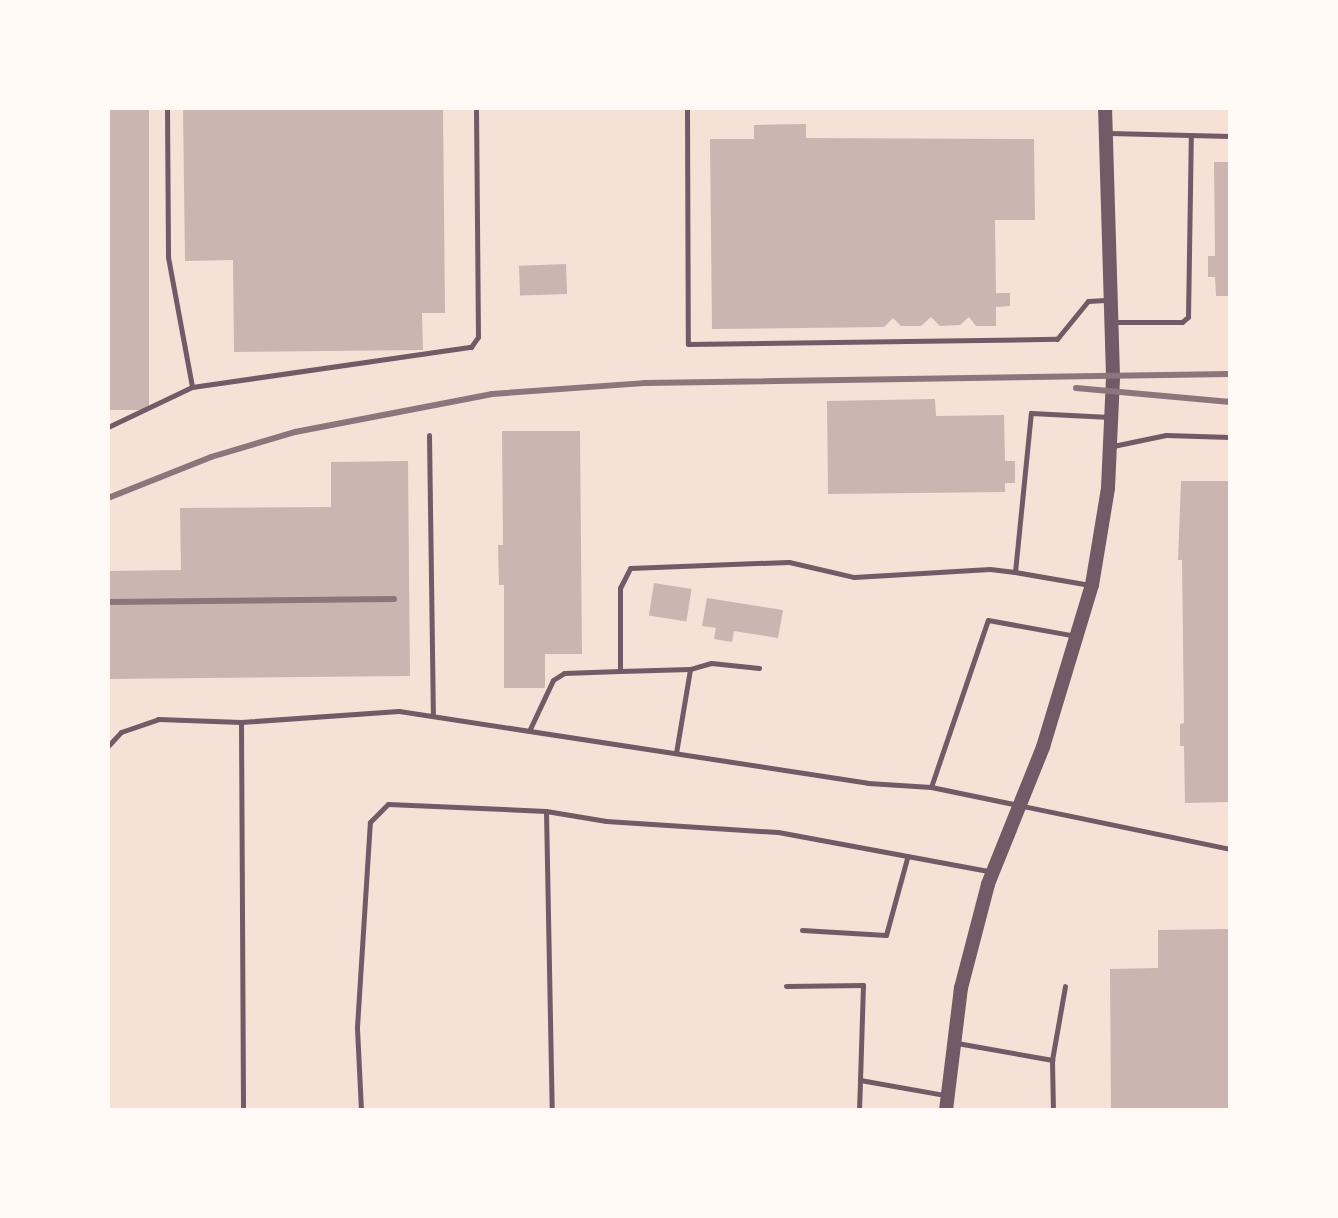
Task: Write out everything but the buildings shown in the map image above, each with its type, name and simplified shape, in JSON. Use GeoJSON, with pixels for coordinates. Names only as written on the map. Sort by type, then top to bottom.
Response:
{"type":"FeatureCollection","features":[{"type":"Feature","properties":{"kind":"street"},"geometry":{"type":"LineString","coordinates":[[947,1103],[962,988],[992,872],[1078,637],[1092,585],[1111,417],[1105,108]]}},
{"type":"Feature","properties":{"kind":"lane"},"geometry":{"type":"LineString","coordinates":[[167,108],[168,256],[192,387]]}},
{"type":"Feature","properties":{"kind":"lane"},"geometry":{"type":"LineString","coordinates":[[108,427],[192,387],[472,347],[478,337],[476,108]]}},
{"type":"Feature","properties":{"kind":"lane"},"geometry":{"type":"LineString","coordinates":[[686,108],[688,344],[1057,339],[1088,301],[1110,300]]}},
{"type":"Feature","properties":{"kind":"lane"},"geometry":{"type":"LineString","coordinates":[[1106,133],[1230,136]]}},
{"type":"Feature","properties":{"kind":"lane"},"geometry":{"type":"LineString","coordinates":[[1111,322],[1182,322],[1188,317],[1191,135]]}},
{"type":"Feature","properties":{"kind":"lane"},"geometry":{"type":"LineString","coordinates":[[1016,572],[1031,413],[1111,417]]}},
{"type":"Feature","properties":{"kind":"lane"},"geometry":{"type":"LineString","coordinates":[[429,435],[433,716]]}},
{"type":"Feature","properties":{"kind":"lane"},"geometry":{"type":"LineString","coordinates":[[1110,447],[1166,436],[1230,436]]}},
{"type":"Feature","properties":{"kind":"lane"},"geometry":{"type":"LineString","coordinates":[[620,670],[620,588],[630,568],[789,562],[854,577],[990,568],[1092,585]]}},
{"type":"Feature","properties":{"kind":"lane"},"geometry":{"type":"LineString","coordinates":[[931,787],[988,620],[1078,637]]}},
{"type":"Feature","properties":{"kind":"lane"},"geometry":{"type":"LineString","coordinates":[[529,731],[552,680],[564,673],[690,669],[711,663],[759,668]]}},
{"type":"Feature","properties":{"kind":"lane"},"geometry":{"type":"LineString","coordinates":[[676,753],[690,669]]}},
{"type":"Feature","properties":{"kind":"lane"},"geometry":{"type":"LineString","coordinates":[[108,746],[121,732],[158,718],[241,722],[400,711],[868,783],[931,787],[1018,808],[1230,848]]}},
{"type":"Feature","properties":{"kind":"lane"},"geometry":{"type":"LineString","coordinates":[[241,722],[243,1110]]}},
{"type":"Feature","properties":{"kind":"lane"},"geometry":{"type":"LineString","coordinates":[[361,1110],[358,1028],[370,822],[388,804],[546,811],[606,822],[778,832],[992,872]]}},
{"type":"Feature","properties":{"kind":"lane"},"geometry":{"type":"LineString","coordinates":[[546,811],[552,1110]]}},
{"type":"Feature","properties":{"kind":"lane"},"geometry":{"type":"LineString","coordinates":[[802,930],[886,935],[907,858]]}},
{"type":"Feature","properties":{"kind":"lane"},"geometry":{"type":"LineString","coordinates":[[786,986],[863,985],[860,1110]]}},
{"type":"Feature","properties":{"kind":"lane"},"geometry":{"type":"LineString","coordinates":[[1053,1110],[1052,1060],[1065,986]]}},
{"type":"Feature","properties":{"kind":"lane"},"geometry":{"type":"LineString","coordinates":[[954,1042],[1052,1060]]}},
{"type":"Feature","properties":{"kind":"lane"},"geometry":{"type":"LineString","coordinates":[[860,1080],[947,1103]]}},
{"type":"Feature","properties":{"kind":"railway"},"geometry":{"type":"LineString","coordinates":[[108,498],[211,457],[295,432],[492,394],[644,383],[1230,374]]}},
{"type":"Feature","properties":{"kind":"railway"},"geometry":{"type":"LineString","coordinates":[[1076,388],[1230,402]]}},
{"type":"Feature","properties":{"kind":"railway"},"geometry":{"type":"LineString","coordinates":[[108,602],[394,599]]}}]}
